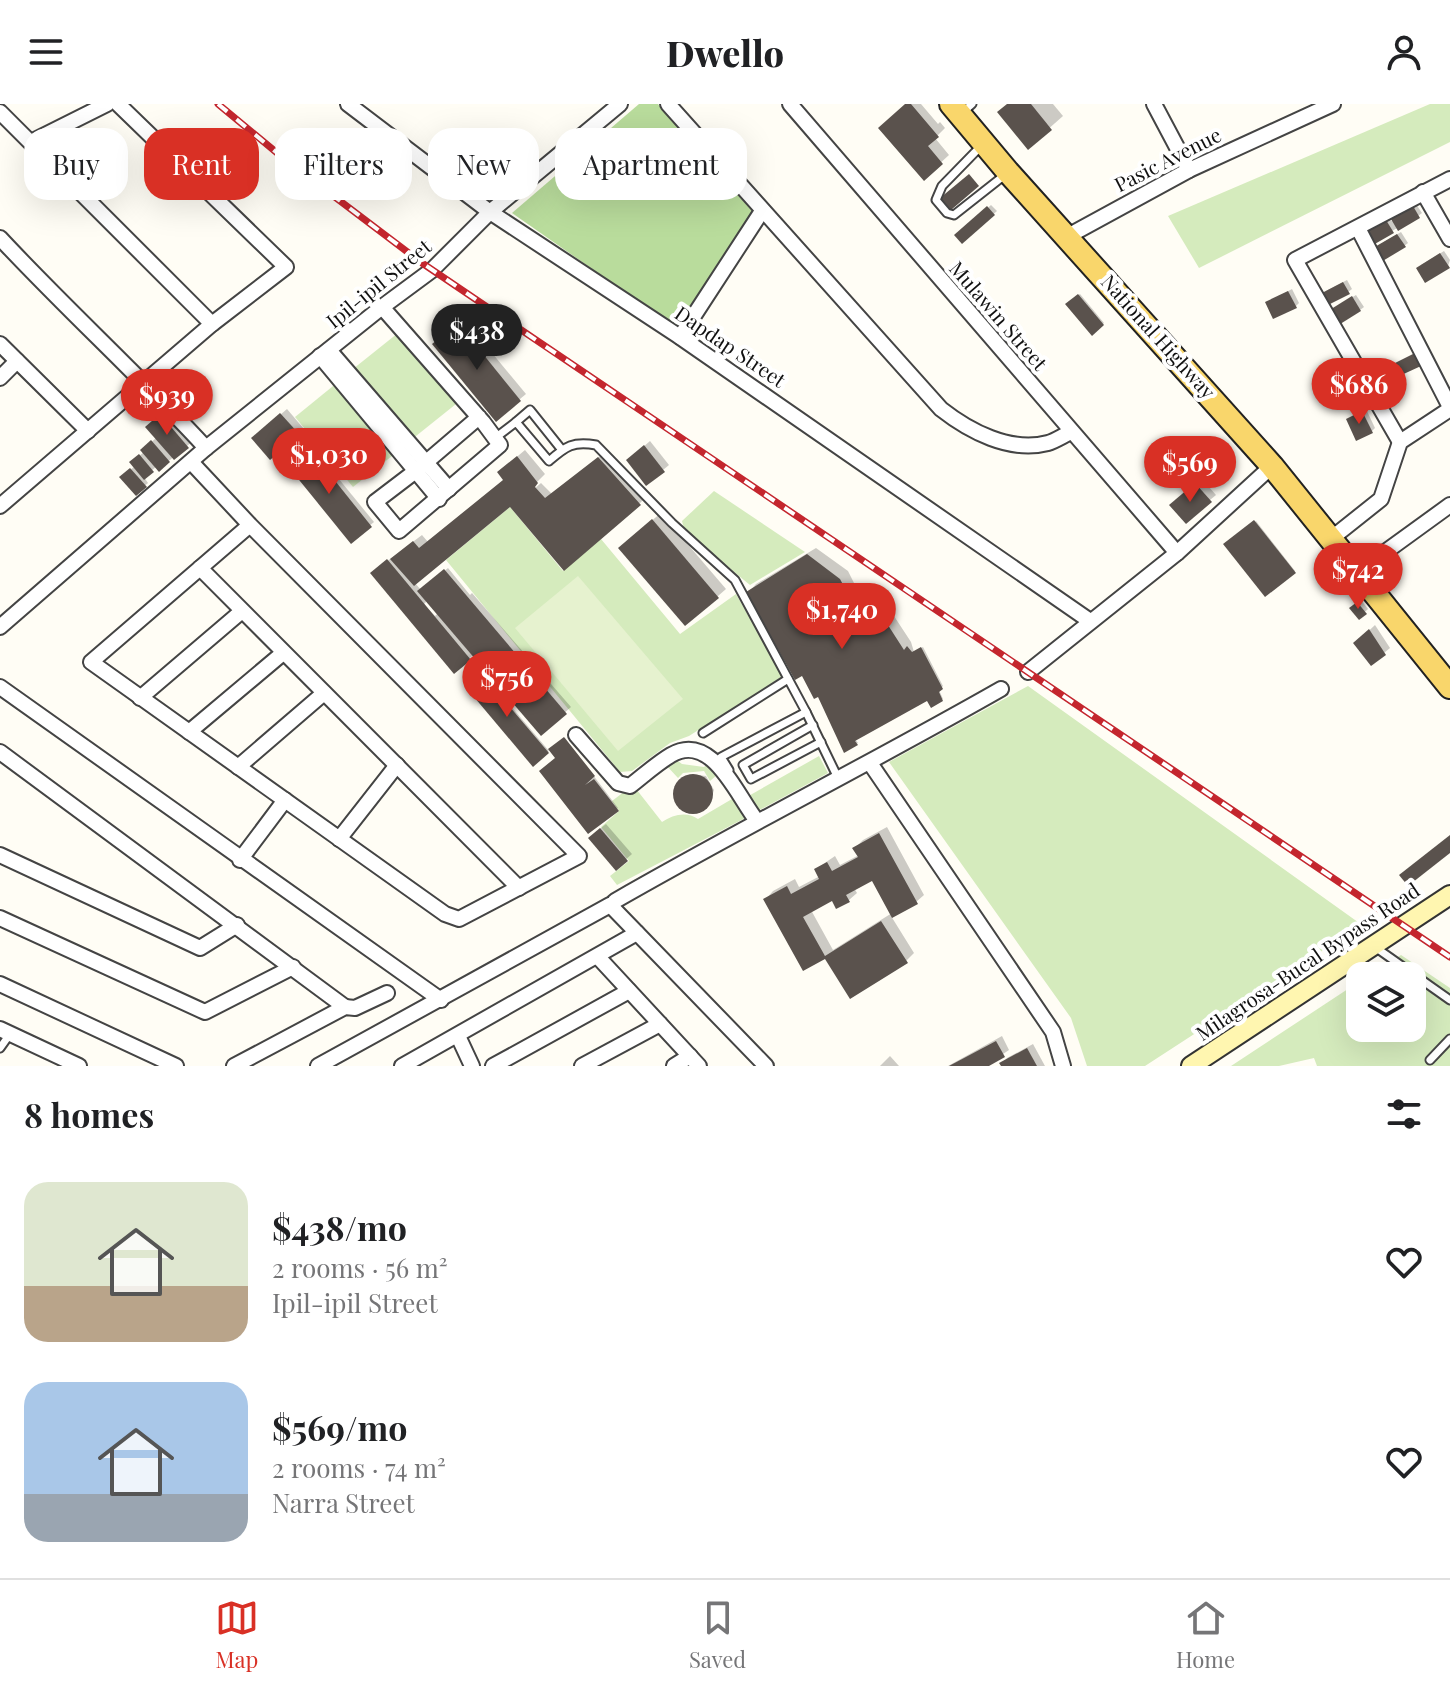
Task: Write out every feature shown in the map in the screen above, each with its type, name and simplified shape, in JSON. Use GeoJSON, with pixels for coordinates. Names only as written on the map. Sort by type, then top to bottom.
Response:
{"type":"FeatureCollection","features":[{"type":"Feature","properties":{"kind":"main road","name":"National Highway"},"geometry":{"type":"LineString","coordinates":[[961,108],[983,143],[1008,172],[1272,466],[1450,687]]}},
{"type":"Feature","properties":{"kind":"main road","name":"Milagrosa-Bucal Bypass Road"},"geometry":{"type":"LineString","coordinates":[[1191,1066],[1450,895]]}},
{"type":"Feature","properties":{"kind":"street"},"geometry":{"type":"LineString","coordinates":[[59,128],[107,104]]}},
{"type":"Feature","properties":{"kind":"street"},"geometry":{"type":"LineString","coordinates":[[0,506],[212,324],[286,267],[118,104]]}},
{"type":"Feature","properties":{"kind":"street","name":"Dapdap Street"},"geometry":{"type":"LineString","coordinates":[[348,104],[490,212],[680,337],[1090,621]]}},
{"type":"Feature","properties":{"kind":"street","name":"Ipil-ipil Street"},"geometry":{"type":"LineString","coordinates":[[0,627],[206,448],[432,270],[490,212],[620,104]]}},
{"type":"Feature","properties":{"kind":"street"},"geometry":{"type":"LineString","coordinates":[[668,104],[941,409],[963,426],[990,438],[1021,444],[1048,443],[1071,432]]}},
{"type":"Feature","properties":{"kind":"street","name":"Mulawin Street"},"geometry":{"type":"LineString","coordinates":[[790,104],[1177,553]]}},
{"type":"Feature","properties":{"kind":"street"},"geometry":{"type":"LineString","coordinates":[[1154,104],[1189,170]]}},
{"type":"Feature","properties":{"kind":"street","name":"Pasic Avenue"},"geometry":{"type":"LineString","coordinates":[[1068,236],[1189,170],[1333,104]]}},
{"type":"Feature","properties":{"kind":"street"},"geometry":{"type":"LineString","coordinates":[[0,112],[24,135]]}},
{"type":"Feature","properties":{"kind":"street"},"geometry":{"type":"LineString","coordinates":[[1400,442],[1295,260],[1450,179]]}},
{"type":"Feature","properties":{"kind":"street"},"geometry":{"type":"LineString","coordinates":[[1423,192],[1450,239]]}},
{"type":"Feature","properties":{"kind":"street"},"geometry":{"type":"LineString","coordinates":[[89,200],[212,324]]}},
{"type":"Feature","properties":{"kind":"street"},"geometry":{"type":"LineString","coordinates":[[680,337],[762,211]]}},
{"type":"Feature","properties":{"kind":"street"},"geometry":{"type":"LineString","coordinates":[[1332,538],[1381,499],[1400,442],[1450,408],[1358,228]]}},
{"type":"Feature","properties":{"kind":"street"},"geometry":{"type":"LineString","coordinates":[[0,238],[56,299],[206,448]]}},
{"type":"Feature","properties":{"kind":"street"},"geometry":{"type":"LineString","coordinates":[[382,307],[479,417],[500,445],[399,531],[375,502],[479,417]]}},
{"type":"Feature","properties":{"kind":"street"},"geometry":{"type":"LineString","coordinates":[[6,352],[88,431]]}},
{"type":"Feature","properties":{"kind":"street"},"geometry":{"type":"LineString","coordinates":[[0,378],[6,352]]}},
{"type":"Feature","properties":{"kind":"street"},"geometry":{"type":"LineString","coordinates":[[325,353],[444,494]]}},
{"type":"Feature","properties":{"kind":"street"},"geometry":{"type":"LineString","coordinates":[[192,463],[579,856],[459,919],[445,914],[91,662],[250,525]]}},
{"type":"Feature","properties":{"kind":"street"},"geometry":{"type":"LineString","coordinates":[[1028,672],[1177,553],[1272,466]]}},
{"type":"Feature","properties":{"kind":"street"},"geometry":{"type":"LineString","coordinates":[[1359,571],[1450,505]]}},
{"type":"Feature","properties":{"kind":"street"},"geometry":{"type":"LineString","coordinates":[[200,568],[519,888]]}},
{"type":"Feature","properties":{"kind":"street"},"geometry":{"type":"LineString","coordinates":[[140,698],[242,611]]}},
{"type":"Feature","properties":{"kind":"street"},"geometry":{"type":"LineString","coordinates":[[189,732],[283,653]]}},
{"type":"Feature","properties":{"kind":"street"},"geometry":{"type":"LineString","coordinates":[[0,687],[441,1000]]}},
{"type":"Feature","properties":{"kind":"street"},"geometry":{"type":"LineString","coordinates":[[615,901],[1001,689]]}},
{"type":"Feature","properties":{"kind":"street"},"geometry":{"type":"LineString","coordinates":[[238,767],[324,693]]}},
{"type":"Feature","properties":{"kind":"street"},"geometry":{"type":"LineString","coordinates":[[576,735],[618,783],[630,786],[672,754],[698,750],[716,761],[759,820]]}},
{"type":"Feature","properties":{"kind":"street"},"geometry":{"type":"LineString","coordinates":[[0,752],[345,1007],[355,1008],[387,993]]}},
{"type":"Feature","properties":{"kind":"street"},"geometry":{"type":"LineString","coordinates":[[870,763],[1053,1032],[1063,1066]]}},
{"type":"Feature","properties":{"kind":"street"},"geometry":{"type":"LineString","coordinates":[[339,839],[397,765]]}},
{"type":"Feature","properties":{"kind":"street"},"geometry":{"type":"LineString","coordinates":[[240,860],[285,800]]}},
{"type":"Feature","properties":{"kind":"street"},"geometry":{"type":"LineString","coordinates":[[0,855],[200,948],[237,925]]}},
{"type":"Feature","properties":{"kind":"street"},"geometry":{"type":"LineString","coordinates":[[318,1066],[610,905],[766,1066]]}},
{"type":"Feature","properties":{"kind":"street"},"geometry":{"type":"LineString","coordinates":[[0,918],[205,1012],[293,967]]}},
{"type":"Feature","properties":{"kind":"street"},"geometry":{"type":"LineString","coordinates":[[402,1066],[637,933]]}},
{"type":"Feature","properties":{"kind":"street"},"geometry":{"type":"LineString","coordinates":[[598,957],[695,1061]]}},
{"type":"Feature","properties":{"kind":"street"},"geometry":{"type":"LineString","coordinates":[[0,984],[176,1066]]}},
{"type":"Feature","properties":{"kind":"street"},"geometry":{"type":"LineString","coordinates":[[493,1066],[629,991]]}},
{"type":"Feature","properties":{"kind":"street"},"geometry":{"type":"LineString","coordinates":[[234,1066],[345,1007]]}},
{"type":"Feature","properties":{"kind":"street"},"geometry":{"type":"LineString","coordinates":[[582,1066],[660,1024]]}},
{"type":"Feature","properties":{"kind":"street"},"geometry":{"type":"LineString","coordinates":[[5,1031],[79,1066]]}},
{"type":"Feature","properties":{"kind":"street"},"geometry":{"type":"LineString","coordinates":[[458,1036],[472,1066]]}},
{"type":"Feature","properties":{"kind":"street"},"geometry":{"type":"LineString","coordinates":[[429,1052],[436,1066]]}},
{"type":"Feature","properties":{"kind":"street"},"geometry":{"type":"LineString","coordinates":[[674,1066],[695,1061]]}},
{"type":"Feature","properties":{"kind":"lane"},"geometry":{"type":"LineString","coordinates":[[983,143],[942,186],[936,200],[947,213],[954,215],[1008,172]]}},
{"type":"Feature","properties":{"kind":"lane"},"geometry":{"type":"LineString","coordinates":[[495,438],[530,410],[562,450]]}},
{"type":"Feature","properties":{"kind":"lane"},"geometry":{"type":"LineString","coordinates":[[516,422],[549,461],[579,442],[596,445],[642,494],[735,580],[838,778]]}},
{"type":"Feature","properties":{"kind":"lane"},"geometry":{"type":"LineString","coordinates":[[703,733],[788,679]]}},
{"type":"Feature","properties":{"kind":"lane"},"geometry":{"type":"LineString","coordinates":[[759,820],[721,757],[806,712]]}},
{"type":"Feature","properties":{"kind":"lane"},"geometry":{"type":"LineString","coordinates":[[813,725],[743,765],[751,779],[821,742]]}},
{"type":"Feature","properties":{"kind":"lane"},"geometry":{"type":"LineString","coordinates":[[1375,947],[1450,1000]]}},
{"type":"Feature","properties":{"kind":"lane"},"geometry":{"type":"LineString","coordinates":[[0,1048],[5,1031]]}},
{"type":"Feature","properties":{"kind":"lane"},"geometry":{"type":"LineString","coordinates":[[1430,1060],[1450,1039]]}},
{"type":"Feature","properties":{"kind":"green space"},"geometry":{"type":"Polygon","coordinates":[[[639,104],[658,104],[679,128],[611,128],[639,104]]]}},
{"type":"Feature","properties":{"kind":"green space"},"geometry":{"type":"Polygon","coordinates":[[[1430,104],[1450,104],[1450,142],[1199,268],[1168,216],[1430,104]]]}},
{"type":"Feature","properties":{"kind":"green space"},"geometry":{"type":"Polygon","coordinates":[[[555,176],[555,200],[742,200],[752,211],[678,329],[512,213],[527,200],[539,200],[539,190],[555,176]]]}},
{"type":"Feature","properties":{"kind":"green space"},"geometry":{"type":"Polygon","coordinates":[[[398,333],[456,404],[411,440],[353,369],[398,333]]]}},
{"type":"Feature","properties":{"kind":"green space"},"geometry":{"type":"Polygon","coordinates":[[[338,382],[397,452],[353,487],[295,417],[338,382]]]}},
{"type":"Feature","properties":{"kind":"green space"},"geometry":{"type":"Polygon","coordinates":[[[714,491],[805,552],[750,585],[685,532],[682,521],[714,491]]]}},
{"type":"Feature","properties":{"kind":"green space"},"geometry":{"type":"Polygon","coordinates":[[[510,507],[563,571],[601,539],[680,634],[736,594],[783,676],[689,736],[670,743],[632,771],[620,772],[446,560],[510,507]]]}},
{"type":"Feature","properties":{"kind":"green space"},"geometry":{"type":"Polygon","coordinates":[[[578,576],[683,699],[618,751],[515,628],[578,576]]]}},
{"type":"Feature","properties":{"kind":"green space"},"geometry":{"type":"Polygon","coordinates":[[[1028,686],[1362,925],[1145,1066],[1087,1066],[1071,1018],[889,762],[1028,686]]]}},
{"type":"Feature","properties":{"kind":"green space"},"geometry":{"type":"Polygon","coordinates":[[[819,756],[828,773],[754,813],[745,798],[819,756]]]}},
{"type":"Feature","properties":{"kind":"green space"},"geometry":{"type":"Polygon","coordinates":[[[674,758],[682,764],[704,767],[709,763],[717,775],[710,781],[704,771],[683,773],[678,778],[666,765],[674,758]]]}},
{"type":"Feature","properties":{"kind":"green space"},"geometry":{"type":"Polygon","coordinates":[[[633,785],[662,822],[680,815],[698,819],[732,799],[729,794],[735,790],[751,815],[617,885],[610,876],[629,861],[601,827],[619,811],[612,801],[633,785]]]}},
{"type":"Feature","properties":{"kind":"green space"},"geometry":{"type":"Polygon","coordinates":[[[1401,955],[1411,962],[1390,962],[1401,955]]]}},
{"type":"Feature","properties":{"kind":"green space"},"geometry":{"type":"Polygon","coordinates":[[[1426,972],[1450,988],[1450,1066],[1317,1066],[1314,1058],[1279,1066],[1231,1066],[1346,990],[1346,1042],[1426,1042],[1426,972]]]}},
{"type":"Feature","properties":{"kind":"building"},"geometry":{"type":"Polygon","coordinates":[[[905,104],[911,104],[939,137],[928,146],[943,164],[924,181],[878,128],[905,104]]]}},
{"type":"Feature","properties":{"kind":"building"},"geometry":{"type":"Polygon","coordinates":[[[1007,104],[1031,104],[1052,130],[1028,150],[997,112],[1007,104]]]}},
{"type":"Feature","properties":{"kind":"building"},"geometry":{"type":"Polygon","coordinates":[[[969,174],[979,186],[951,210],[940,198],[969,174]]]}},
{"type":"Feature","properties":{"kind":"building"},"geometry":{"type":"Polygon","coordinates":[[[987,206],[995,215],[962,244],[954,235],[987,206]]]}},
{"type":"Feature","properties":{"kind":"building"},"geometry":{"type":"Polygon","coordinates":[[[1413,206],[1420,218],[1398,231],[1391,219],[1413,206]]]}},
{"type":"Feature","properties":{"kind":"building"},"geometry":{"type":"Polygon","coordinates":[[[1386,220],[1394,233],[1373,245],[1365,233],[1386,220]]]}},
{"type":"Feature","properties":{"kind":"building"},"geometry":{"type":"Polygon","coordinates":[[[1397,234],[1406,247],[1381,262],[1373,248],[1397,234]]]}},
{"type":"Feature","properties":{"kind":"building"},"geometry":{"type":"Polygon","coordinates":[[[1440,253],[1450,268],[1425,283],[1416,268],[1440,253]]]}},
{"type":"Feature","properties":{"kind":"building"},"geometry":{"type":"Polygon","coordinates":[[[1343,282],[1350,294],[1326,306],[1320,294],[1343,282]]]}},
{"type":"Feature","properties":{"kind":"building"},"geometry":{"type":"Polygon","coordinates":[[[1288,291],[1297,308],[1273,319],[1265,302],[1288,291]]]}},
{"type":"Feature","properties":{"kind":"building"},"geometry":{"type":"Polygon","coordinates":[[[1078,294],[1104,325],[1092,336],[1065,304],[1078,294]]]}},
{"type":"Feature","properties":{"kind":"building"},"geometry":{"type":"Polygon","coordinates":[[[1352,296],[1361,311],[1337,326],[1328,311],[1352,296]]]}},
{"type":"Feature","properties":{"kind":"building"},"geometry":{"type":"Polygon","coordinates":[[[458,323],[521,401],[496,422],[432,344],[458,323]]]}},
{"type":"Feature","properties":{"kind":"building"},"geometry":{"type":"Polygon","coordinates":[[[1415,353],[1421,366],[1395,378],[1389,366],[1415,353]]]}},
{"type":"Feature","properties":{"kind":"building"},"geometry":{"type":"Polygon","coordinates":[[[1362,411],[1373,433],[1356,441],[1346,419],[1362,411]]]}},
{"type":"Feature","properties":{"kind":"building"},"geometry":{"type":"Polygon","coordinates":[[[280,413],[300,435],[270,460],[251,438],[280,413]]]}},
{"type":"Feature","properties":{"kind":"building"},"geometry":{"type":"Polygon","coordinates":[[[160,414],[189,448],[174,460],[145,427],[160,414]]]}},
{"type":"Feature","properties":{"kind":"building"},"geometry":{"type":"Polygon","coordinates":[[[151,440],[170,462],[159,472],[140,450],[151,440]]]}},
{"type":"Feature","properties":{"kind":"building"},"geometry":{"type":"Polygon","coordinates":[[[644,445],[665,472],[646,486],[626,460],[644,445]]]}},
{"type":"Feature","properties":{"kind":"building"},"geometry":{"type":"Polygon","coordinates":[[[308,447],[372,527],[351,544],[287,465],[308,447]]]}},
{"type":"Feature","properties":{"kind":"building"},"geometry":{"type":"Polygon","coordinates":[[[139,454],[154,472],[144,480],[129,462],[139,454]]]}},
{"type":"Feature","properties":{"kind":"building"},"geometry":{"type":"Polygon","coordinates":[[[517,456],[538,483],[535,487],[545,498],[598,457],[641,505],[564,571],[510,507],[414,586],[390,559],[413,541],[419,548],[503,480],[497,472],[517,456]]]}},
{"type":"Feature","properties":{"kind":"building"},"geometry":{"type":"Polygon","coordinates":[[[130,468],[147,487],[136,496],[119,477],[130,468]]]}},
{"type":"Feature","properties":{"kind":"building"},"geometry":{"type":"Polygon","coordinates":[[[1195,483],[1212,502],[1186,524],[1169,505],[1195,483]]]}},
{"type":"Feature","properties":{"kind":"building"},"geometry":{"type":"Polygon","coordinates":[[[652,519],[719,598],[685,626],[618,548],[652,519]]]}},
{"type":"Feature","properties":{"kind":"building"},"geometry":{"type":"Polygon","coordinates":[[[1254,520],[1296,573],[1265,597],[1223,544],[1254,520]]]}},
{"type":"Feature","properties":{"kind":"building"},"geometry":{"type":"Polygon","coordinates":[[[807,554],[840,579],[859,615],[873,609],[883,624],[886,622],[904,650],[907,646],[912,652],[921,647],[943,689],[939,692],[943,701],[931,708],[927,701],[855,741],[858,745],[844,753],[818,697],[814,699],[802,676],[795,680],[746,592],[807,554]]]}},
{"type":"Feature","properties":{"kind":"building"},"geometry":{"type":"Polygon","coordinates":[[[387,559],[471,660],[454,674],[370,573],[387,559]]]}},
{"type":"Feature","properties":{"kind":"building"},"geometry":{"type":"Polygon","coordinates":[[[444,569],[567,714],[541,736],[417,591],[444,569]]]}},
{"type":"Feature","properties":{"kind":"building"},"geometry":{"type":"Polygon","coordinates":[[[1357,602],[1367,614],[1359,620],[1349,608],[1357,602]]]}},
{"type":"Feature","properties":{"kind":"building"},"geometry":{"type":"Polygon","coordinates":[[[1369,629],[1386,655],[1371,666],[1353,643],[1369,629]]]}},
{"type":"Feature","properties":{"kind":"building"},"geometry":{"type":"Polygon","coordinates":[[[480,672],[549,753],[533,767],[464,685],[480,672]]]}},
{"type":"Feature","properties":{"kind":"building"},"geometry":{"type":"Polygon","coordinates":[[[564,737],[595,776],[585,785],[594,779],[619,811],[588,834],[539,771],[555,758],[548,749],[564,737]]]}},
{"type":"Feature","properties":{"kind":"building"},"geometry":{"type":"Polygon","coordinates":[[[693,774],[707,780],[713,794],[707,808],[693,814],[679,808],[673,794],[679,780],[693,774]]]}},
{"type":"Feature","properties":{"kind":"building"},"geometry":{"type":"Polygon","coordinates":[[[600,828],[628,861],[616,871],[588,838],[600,828]]]}},
{"type":"Feature","properties":{"kind":"building"},"geometry":{"type":"Polygon","coordinates":[[[879,833],[918,904],[892,918],[872,881],[846,895],[850,902],[836,909],[832,901],[803,917],[825,956],[881,921],[908,963],[850,999],[825,959],[803,971],[763,899],[787,886],[791,894],[819,879],[814,869],[827,862],[832,871],[858,857],[852,848],[879,833]]]}},
{"type":"Feature","properties":{"kind":"building"},"geometry":{"type":"Polygon","coordinates":[[[1450,835],[1450,853],[1408,886],[1399,875],[1450,835]]]}},
{"type":"Feature","properties":{"kind":"building"},"geometry":{"type":"Polygon","coordinates":[[[996,1041],[1005,1057],[989,1066],[949,1066],[996,1041]]]}},
{"type":"Feature","properties":{"kind":"building"},"geometry":{"type":"Polygon","coordinates":[[[1027,1048],[1037,1066],[1001,1066],[999,1063],[1027,1048]]]}},
{"type":"Feature","properties":{"kind":"railway"},"geometry":{"type":"LineString","coordinates":[[218,104],[282,157],[422,263],[1450,957]]}}]}
